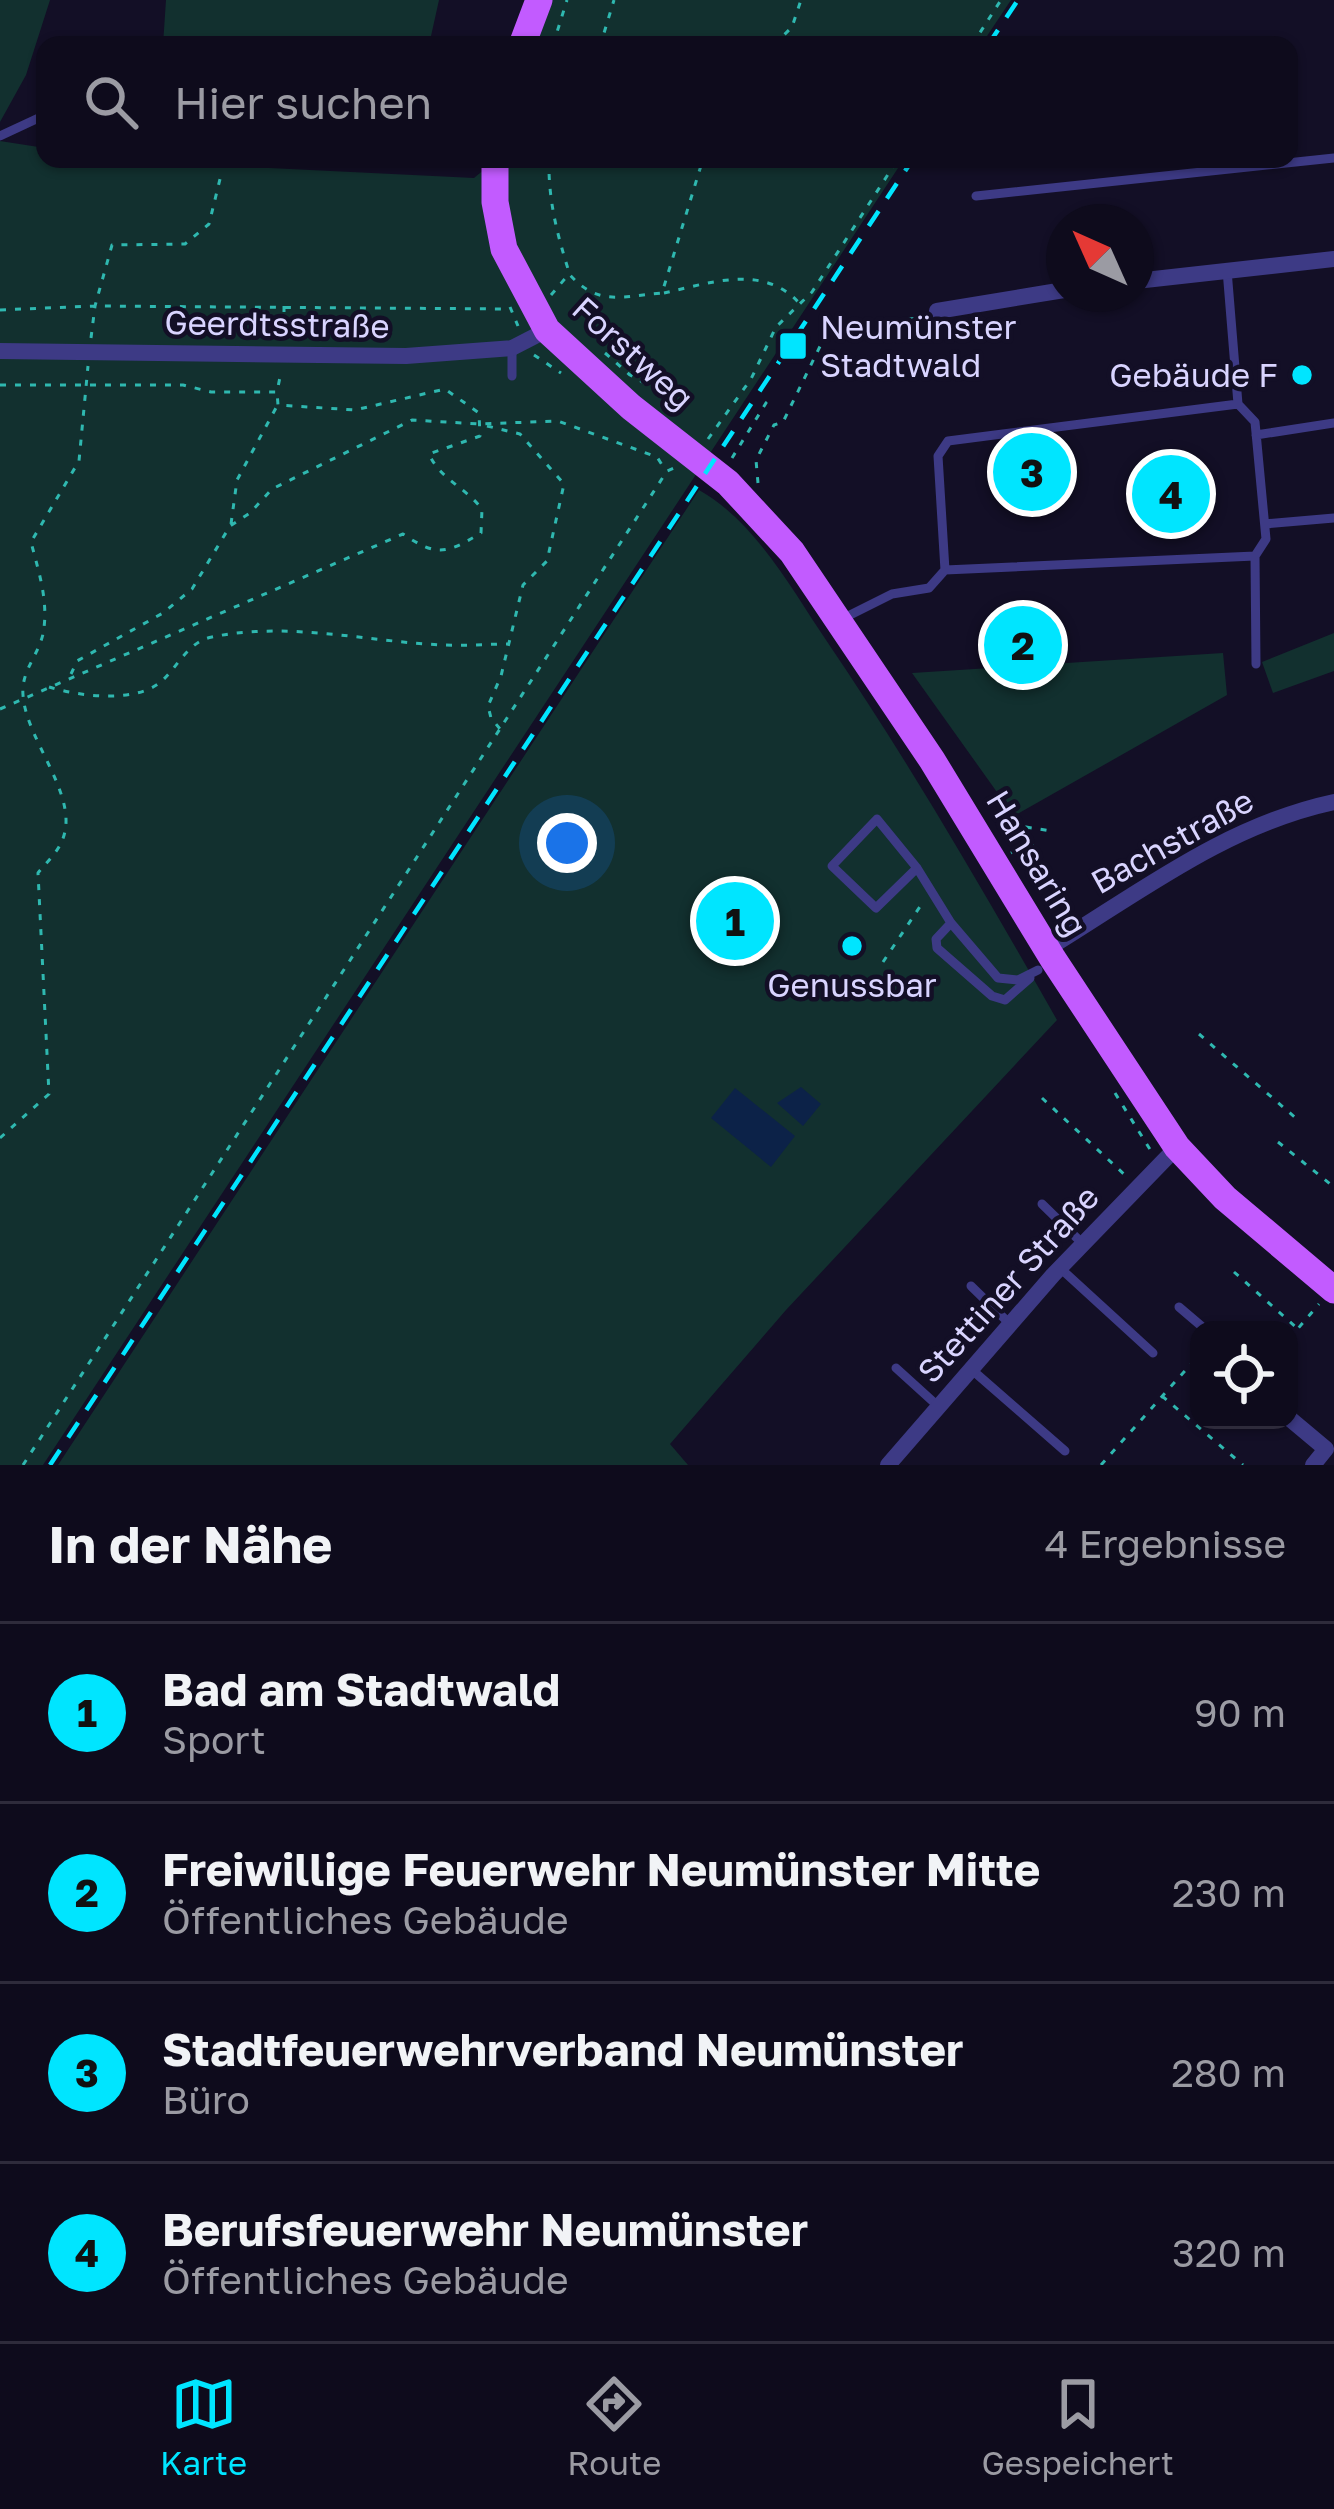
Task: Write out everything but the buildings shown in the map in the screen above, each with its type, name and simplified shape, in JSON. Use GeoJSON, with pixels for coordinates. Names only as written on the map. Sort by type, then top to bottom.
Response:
{"type":"FeatureCollection","features":[{"type":"Feature","properties":{"kind":"main road"},"geometry":{"type":"LineString","coordinates":[[525,36],[538,0]]}},
{"type":"Feature","properties":{"kind":"main road","name":"Forstweg"},"geometry":{"type":"LineString","coordinates":[[495,168],[495,202],[504,249],[528,340],[614,392],[696,457]]}},
{"type":"Feature","properties":{"kind":"main road","name":"Hansaring"},"geometry":{"type":"LineString","coordinates":[[696,457],[728,483],[850,615],[1046,960],[1168,1154],[1333,1289]]}},
{"type":"Feature","properties":{"kind":"street"},"geometry":{"type":"LineString","coordinates":[[1154,279],[1334,260]]}},
{"type":"Feature","properties":{"kind":"street"},"geometry":{"type":"LineString","coordinates":[[937,311],[1046,293]]}},
{"type":"Feature","properties":{"kind":"street","name":"Geerdtsstraße"},"geometry":{"type":"LineString","coordinates":[[0,351],[406,356],[528,340]]}},
{"type":"Feature","properties":{"kind":"street","name":"Bachstraße"},"geometry":{"type":"LineString","coordinates":[[1046,960],[1071,934],[1176,866],[1284,813],[1334,802]]}},
{"type":"Feature","properties":{"kind":"street","name":"Stettiner Straße"},"geometry":{"type":"LineString","coordinates":[[888,1465],[1060,1268],[1168,1154]]}},
{"type":"Feature","properties":{"kind":"street"},"geometry":{"type":"LineString","coordinates":[[1298,1426],[1330,1453],[1313,1465]]}},
{"type":"Feature","properties":{"kind":"lane"},"geometry":{"type":"LineString","coordinates":[[0,136],[36,120]]}},
{"type":"Feature","properties":{"kind":"lane"},"geometry":{"type":"LineString","coordinates":[[1298,162],[1334,158]]}},
{"type":"Feature","properties":{"kind":"lane"},"geometry":{"type":"LineString","coordinates":[[976,196],[1240,168]]}},
{"type":"Feature","properties":{"kind":"lane"},"geometry":{"type":"LineString","coordinates":[[1227,270],[1238,404],[1255,422],[1266,539],[1255,556],[1256,664]]}},
{"type":"Feature","properties":{"kind":"lane"},"geometry":{"type":"LineString","coordinates":[[512,376],[528,340]]}},
{"type":"Feature","properties":{"kind":"lane"},"geometry":{"type":"LineString","coordinates":[[945,570],[938,455],[948,441],[1238,404]]}},
{"type":"Feature","properties":{"kind":"lane"},"geometry":{"type":"LineString","coordinates":[[1256,435],[1334,423]]}},
{"type":"Feature","properties":{"kind":"lane"},"geometry":{"type":"LineString","coordinates":[[1264,524],[1334,518]]}},
{"type":"Feature","properties":{"kind":"lane"},"geometry":{"type":"LineString","coordinates":[[850,615],[892,594],[928,588],[945,570],[1255,556]]}},
{"type":"Feature","properties":{"kind":"lane"},"geometry":{"type":"LineString","coordinates":[[916,868],[876,908],[832,866],[877,819],[916,868],[951,923],[1003,980],[1018,980],[1046,960]]}},
{"type":"Feature","properties":{"kind":"lane"},"geometry":{"type":"LineString","coordinates":[[951,923],[937,940],[938,948],[997,999],[1011,997],[1046,960]]}},
{"type":"Feature","properties":{"kind":"lane"},"geometry":{"type":"LineString","coordinates":[[1042,1204],[1083,1244]]}},
{"type":"Feature","properties":{"kind":"lane"},"geometry":{"type":"LineString","coordinates":[[1060,1268],[1153,1353]]}},
{"type":"Feature","properties":{"kind":"lane"},"geometry":{"type":"LineString","coordinates":[[971,1286],[1011,1324]]}},
{"type":"Feature","properties":{"kind":"lane"},"geometry":{"type":"LineString","coordinates":[[1179,1307],[1195,1321]]}},
{"type":"Feature","properties":{"kind":"lane"},"geometry":{"type":"LineString","coordinates":[[896,1368],[939,1407]]}},
{"type":"Feature","properties":{"kind":"lane"},"geometry":{"type":"LineString","coordinates":[[971,1370],[1065,1451]]}},
{"type":"Feature","properties":{"kind":"path"},"geometry":{"type":"LineString","coordinates":[[556,36],[567,0]]}},
{"type":"Feature","properties":{"kind":"path"},"geometry":{"type":"LineString","coordinates":[[602,36],[614,0]]}},
{"type":"Feature","properties":{"kind":"path"},"geometry":{"type":"LineString","coordinates":[[782,36],[801,0]]}},
{"type":"Feature","properties":{"kind":"path"},"geometry":{"type":"LineString","coordinates":[[978,36],[1001,0]]}},
{"type":"Feature","properties":{"kind":"path"},"geometry":{"type":"LineString","coordinates":[[549,168],[555,229],[569,274],[587,293],[601,298],[662,293],[741,277],[777,286],[800,304]]}},
{"type":"Feature","properties":{"kind":"path"},"geometry":{"type":"LineString","coordinates":[[662,293],[700,168]]}},
{"type":"Feature","properties":{"kind":"path"},"geometry":{"type":"LineString","coordinates":[[23,1465],[667,471],[696,457],[751,379],[776,327],[812,292],[892,168]]}},
{"type":"Feature","properties":{"kind":"path"},"geometry":{"type":"LineString","coordinates":[[0,1138],[49,1094],[38,873],[63,841],[64,795],[44,762],[22,698],[24,676],[42,637],[45,597],[31,542],[79,460],[95,306],[112,245],[185,244],[209,224],[221,175]]}},
{"type":"Feature","properties":{"kind":"path"},"geometry":{"type":"LineString","coordinates":[[0,310],[516,300],[549,297],[569,274]]}},
{"type":"Feature","properties":{"kind":"path"},"geometry":{"type":"LineString","coordinates":[[516,300],[532,353],[563,374]]}},
{"type":"Feature","properties":{"kind":"path"},"geometry":{"type":"LineString","coordinates":[[70,676],[77,661],[163,613],[192,589],[230,526],[237,480],[278,405],[284,306]]}},
{"type":"Feature","properties":{"kind":"path"},"geometry":{"type":"LineString","coordinates":[[759,495],[756,460],[774,425],[783,422],[828,330],[930,316],[937,311]]}},
{"type":"Feature","properties":{"kind":"path"},"geometry":{"type":"LineString","coordinates":[[0,385],[183,385],[212,392],[278,392]]}},
{"type":"Feature","properties":{"kind":"path"},"geometry":{"type":"LineString","coordinates":[[0,709],[403,534],[425,549],[449,552],[481,533],[482,509],[466,488],[437,472],[429,454],[479,436],[478,413],[445,389],[355,410],[278,405]]}},
{"type":"Feature","properties":{"kind":"path"},"geometry":{"type":"LineString","coordinates":[[729,464],[766,403],[761,400]]}},
{"type":"Feature","properties":{"kind":"path"},"geometry":{"type":"LineString","coordinates":[[230,526],[272,489],[412,420],[558,421],[657,458],[667,471]]}},
{"type":"Feature","properties":{"kind":"path"},"geometry":{"type":"LineString","coordinates":[[479,424],[520,434],[564,484],[547,561],[524,585],[488,706],[490,718],[500,729]]}},
{"type":"Feature","properties":{"kind":"path"},"geometry":{"type":"LineString","coordinates":[[47,686],[73,694],[137,693],[159,684],[181,656],[208,637],[229,635],[321,633],[445,645],[509,644]]}},
{"type":"Feature","properties":{"kind":"path"},"geometry":{"type":"LineString","coordinates":[[1026,827],[1062,898],[1071,934]]}},
{"type":"Feature","properties":{"kind":"path"},"geometry":{"type":"LineString","coordinates":[[1012,833],[1026,827],[1051,831]]}},
{"type":"Feature","properties":{"kind":"path"},"geometry":{"type":"LineString","coordinates":[[1010,853],[1030,842]]}},
{"type":"Feature","properties":{"kind":"path"},"geometry":{"type":"LineString","coordinates":[[883,962],[930,891]]}},
{"type":"Feature","properties":{"kind":"path"},"geometry":{"type":"LineString","coordinates":[[1199,1034],[1298,1120]]}},
{"type":"Feature","properties":{"kind":"path"},"geometry":{"type":"LineString","coordinates":[[1113,1090],[1168,1154]]}},
{"type":"Feature","properties":{"kind":"path"},"geometry":{"type":"LineString","coordinates":[[1042,1098],[1136,1186]]}},
{"type":"Feature","properties":{"kind":"path"},"geometry":{"type":"LineString","coordinates":[[1278,1142],[1334,1186]]}},
{"type":"Feature","properties":{"kind":"path"},"geometry":{"type":"LineString","coordinates":[[1234,1272],[1289,1321]]}},
{"type":"Feature","properties":{"kind":"path"},"geometry":{"type":"LineString","coordinates":[[1298,1329],[1333,1289]]}},
{"type":"Feature","properties":{"kind":"path"},"geometry":{"type":"LineString","coordinates":[[1101,1465],[1190,1364]]}},
{"type":"Feature","properties":{"kind":"path"},"geometry":{"type":"LineString","coordinates":[[1161,1395],[1243,1465]]}},
{"type":"Feature","properties":{"kind":"green space"},"geometry":{"type":"Polygon","coordinates":[[[0,0],[50,0],[26,75],[0,122],[0,0]]]}},
{"type":"Feature","properties":{"kind":"green space"},"geometry":{"type":"Polygon","coordinates":[[[166,0],[439,0],[431,36],[164,36],[166,0]]]}},
{"type":"Feature","properties":{"kind":"green space"},"geometry":{"type":"Polygon","coordinates":[[[550,0],[1011,0],[987,36],[536,36],[550,0]]]}},
{"type":"Feature","properties":{"kind":"green space"},"geometry":{"type":"Polygon","coordinates":[[[0,141],[36,147],[36,168],[272,168],[474,178],[486,168],[898,168],[43,1465],[0,1465],[0,141]]]}},
{"type":"Feature","properties":{"kind":"green space"},"geometry":{"type":"Polygon","coordinates":[[[699,490],[738,520],[786,580],[918,782],[1057,1020],[786,1310],[670,1444],[688,1465],[58,1465],[699,490]]]}},
{"type":"Feature","properties":{"kind":"green space"},"geometry":{"type":"Polygon","coordinates":[[[1334,633],[1334,671],[1273,693],[1262,662],[1334,633]]]}},
{"type":"Feature","properties":{"kind":"green space"},"geometry":{"type":"Polygon","coordinates":[[[1223,653],[1227,695],[1014,816],[912,673],[1223,653]]]}},
{"type":"Feature","properties":{"kind":"water"},"geometry":{"type":"Polygon","coordinates":[[[801,1087],[821,1104],[803,1126],[777,1103],[801,1087]]]}},
{"type":"Feature","properties":{"kind":"water"},"geometry":{"type":"Polygon","coordinates":[[[735,1088],[795,1136],[771,1167],[711,1118],[735,1088]]]}},
{"type":"Feature","properties":{"kind":"railway"},"geometry":{"type":"LineString","coordinates":[[994,36],[1018,0]]}},
{"type":"Feature","properties":{"kind":"railway"},"geometry":{"type":"LineString","coordinates":[[50,1465],[907,168]]}},
{"type":"Feature","properties":{"kind":"place","name":"Neumünster Stadtwald"},"geometry":{"type":"Point","coordinates":[793,346]}},
{"type":"Feature","properties":{"kind":"place","name":"Gebäude F"},"geometry":{"type":"Point","coordinates":[1302,375]}},
{"type":"Feature","properties":{"kind":"place","name":"Stadtfeuerwehrverband Neumünster"},"geometry":{"type":"Point","coordinates":[1032,472]}},
{"type":"Feature","properties":{"kind":"place","name":"Berufsfeuerwehr Neumünster"},"geometry":{"type":"Point","coordinates":[1171,494]}},
{"type":"Feature","properties":{"kind":"place","name":"Freiwillige Feuerwehr Neumünster Mitte"},"geometry":{"type":"Point","coordinates":[1023,645]}},
{"type":"Feature","properties":{"kind":"place","name":"Bad am Stadtwald"},"geometry":{"type":"Point","coordinates":[735,921]}},
{"type":"Feature","properties":{"kind":"place","name":"Genussbar"},"geometry":{"type":"Point","coordinates":[852,946]}}]}
